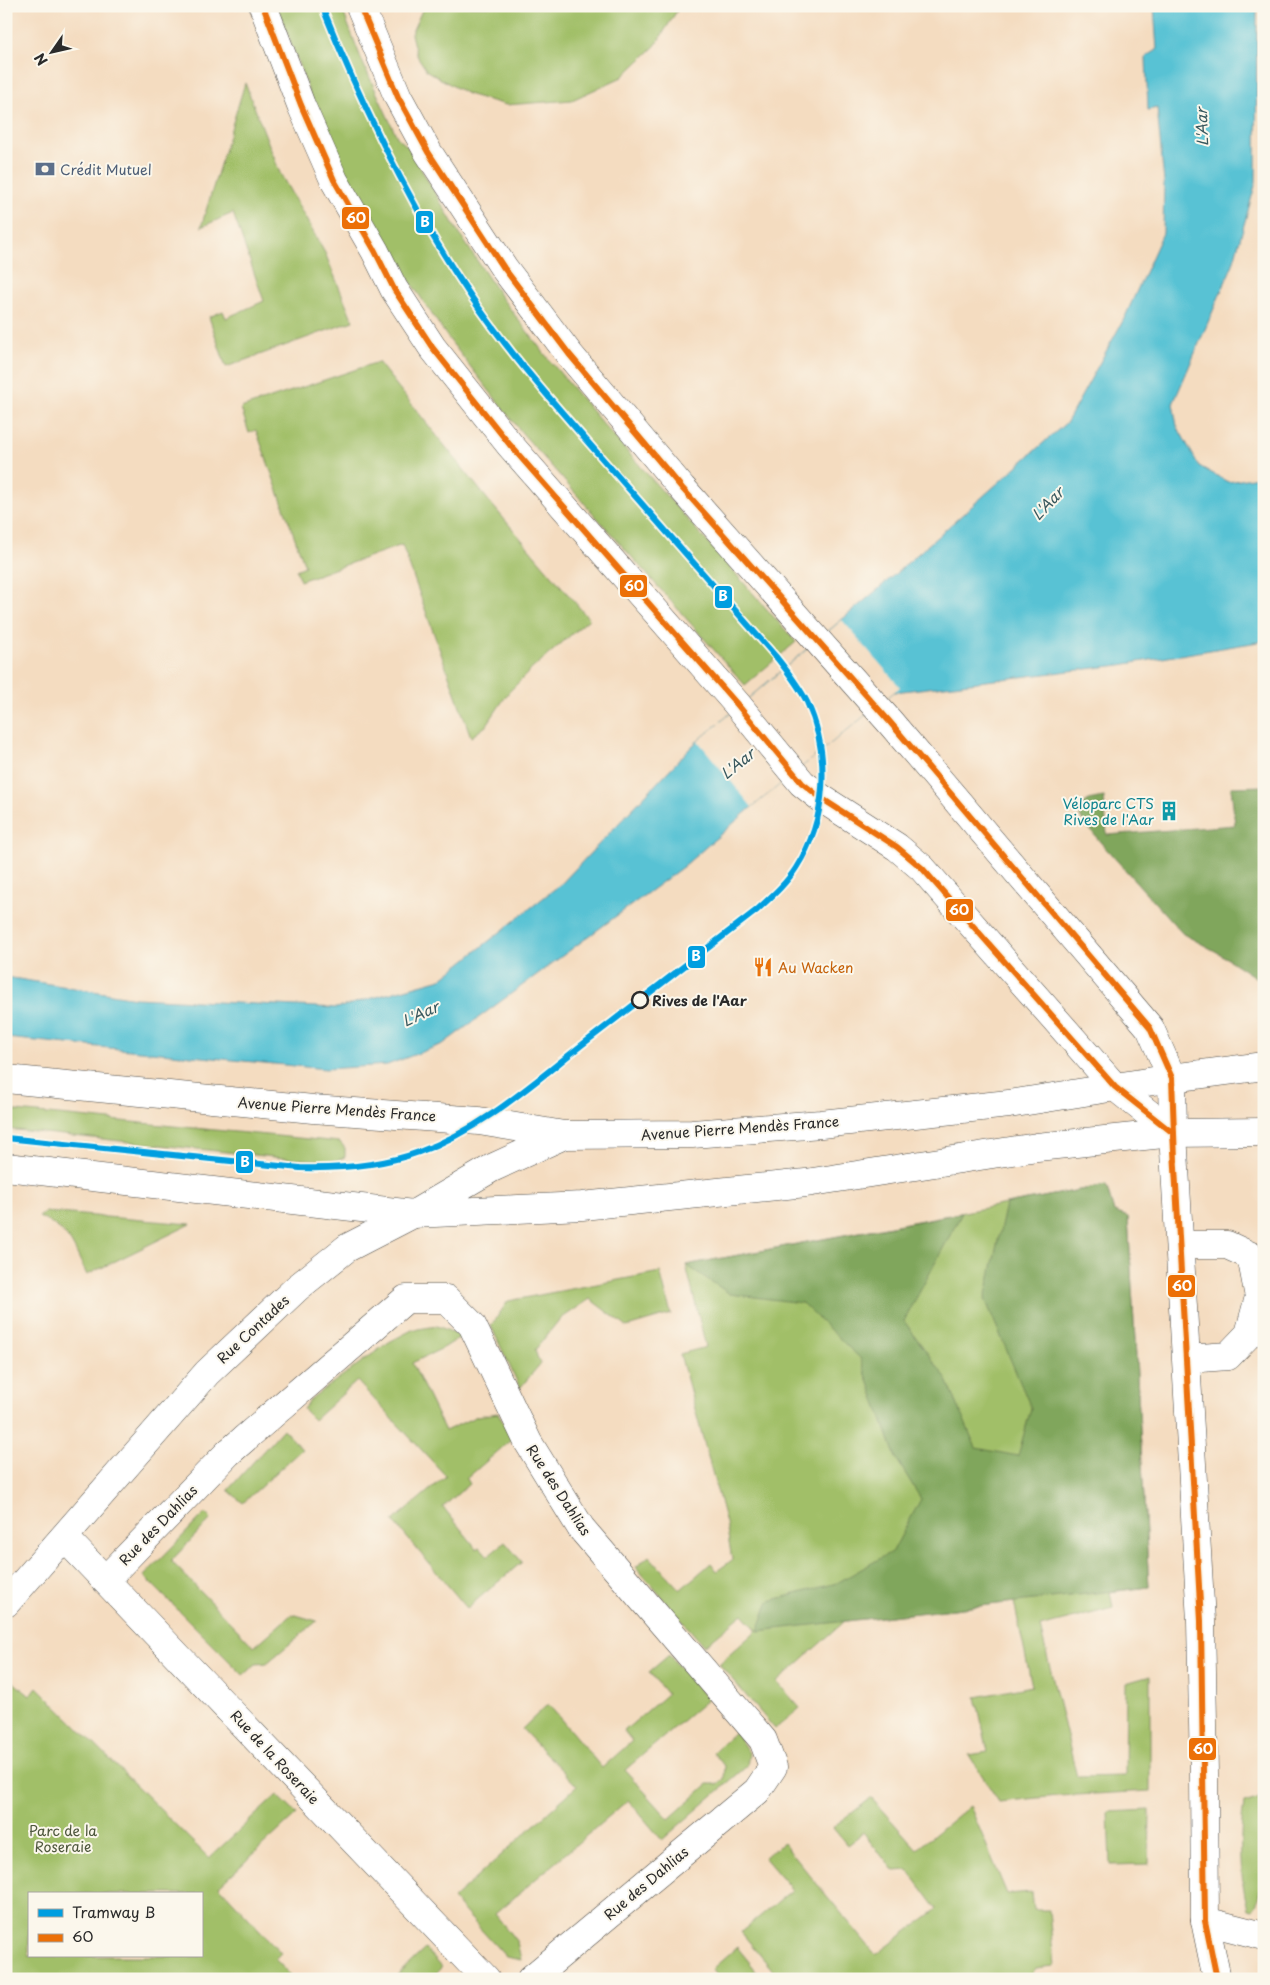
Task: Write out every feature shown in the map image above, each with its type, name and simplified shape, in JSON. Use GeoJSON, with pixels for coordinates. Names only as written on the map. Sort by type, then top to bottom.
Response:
{"type":"FeatureCollection","features":[{"type":"Feature","properties":{"kind":"main road"},"geometry":{"type":"LineString","coordinates":[[263,6],[298,96],[334,180],[375,251],[394,289],[432,348],[510,445],[736,703],[802,783],[821,798],[897,847],[922,868],[1115,1087],[1173,1133]]}},
{"type":"Feature","properties":{"kind":"main road"},"geometry":{"type":"LineString","coordinates":[[360,6],[398,97],[428,152],[504,268],[569,354],[682,488],[889,722],[1150,1028],[1172,1078],[1173,1133],[1201,1621],[1205,1921],[1217,1979]]}},
{"type":"Feature","properties":{"kind":"main road","name":"Avenue Pierre Mendès France"},"geometry":{"type":"LineString","coordinates":[[6,1079],[313,1109],[479,1121],[564,1135],[692,1134],[821,1124],[1009,1104],[1172,1078],[1264,1066]]}},
{"type":"Feature","properties":{"kind":"main road"},"geometry":{"type":"LineString","coordinates":[[6,1167],[413,1214],[582,1206],[806,1182],[1037,1147],[1173,1133],[1264,1132]]}},
{"type":"Feature","properties":{"kind":"main road","name":"Rue Contades"},"geometry":{"type":"LineString","coordinates":[[6,1603],[207,1373],[297,1288],[347,1248],[413,1214],[492,1168],[564,1135]]}},
{"type":"Feature","properties":{"kind":"main road"},"geometry":{"type":"LineString","coordinates":[[1180,1245],[1227,1245],[1251,1256],[1259,1297],[1249,1334],[1228,1356],[1187,1359]]}},
{"type":"Feature","properties":{"kind":"main road","name":"Rue des Dahlias"},"geometry":{"type":"LineString","coordinates":[[106,1579],[228,1453],[406,1299],[446,1299],[472,1325],[528,1442],[582,1528],[763,1740],[773,1767],[757,1791],[530,1979]]}},
{"type":"Feature","properties":{"kind":"main road","name":"Rue de la Roseraie"},"geometry":{"type":"LineString","coordinates":[[64,1537],[486,1979]]}},
{"type":"Feature","properties":{"kind":"main road"},"geometry":{"type":"LineString","coordinates":[[1205,1921],[1264,1936]]}},
{"type":"Feature","properties":{"kind":"green space"},"geometry":{"type":"Polygon","coordinates":[[[277,6],[341,6],[362,61],[397,137],[408,147],[457,230],[501,297],[550,361],[602,423],[796,642],[745,685],[523,434],[448,338],[389,250],[349,180],[310,95],[277,6]]]}},
{"type":"Feature","properties":{"kind":"green space"},"geometry":{"type":"Polygon","coordinates":[[[424,6],[680,6],[655,46],[622,77],[572,100],[506,105],[467,94],[427,71],[416,54],[411,34],[424,6]]]}},
{"type":"Feature","properties":{"kind":"green space"},"geometry":{"type":"Polygon","coordinates":[[[245,83],[280,173],[325,253],[353,321],[226,367],[209,317],[223,311],[226,318],[264,301],[233,213],[201,227],[245,83]]]}},
{"type":"Feature","properties":{"kind":"green space"},"geometry":{"type":"Polygon","coordinates":[[[378,362],[488,500],[589,619],[533,668],[508,693],[486,726],[471,737],[402,545],[300,581],[296,570],[305,566],[256,430],[249,433],[241,408],[378,362]]]}},
{"type":"Feature","properties":{"kind":"green space"},"geometry":{"type":"Polygon","coordinates":[[[1264,786],[1264,983],[1217,952],[1183,934],[1080,817],[1084,804],[1087,801],[1104,797],[1107,835],[1235,825],[1231,787],[1264,786]]]}},
{"type":"Feature","properties":{"kind":"green space"},"geometry":{"type":"Polygon","coordinates":[[[6,1110],[340,1142],[345,1148],[345,1157],[335,1161],[293,1159],[6,1129],[6,1110]]]}},
{"type":"Feature","properties":{"kind":"green space"},"geometry":{"type":"Polygon","coordinates":[[[1106,1185],[1114,1212],[1128,1217],[1149,1587],[1110,1592],[1113,1608],[1040,1627],[1077,1777],[1125,1776],[1126,1683],[1150,1676],[1150,1791],[1058,1796],[999,1802],[969,1755],[988,1752],[976,1697],[1032,1686],[1014,1602],[845,1621],[777,1682],[800,1708],[775,1729],[719,1664],[757,1630],[743,1614],[704,1646],[636,1567],[649,1556],[680,1590],[711,1563],[717,1571],[732,1560],[726,1523],[680,1354],[706,1347],[686,1265],[1106,1185]]]}},
{"type":"Feature","properties":{"kind":"green space"},"geometry":{"type":"Polygon","coordinates":[[[1106,1185],[1114,1212],[1128,1217],[1149,1587],[758,1631],[769,1601],[837,1583],[893,1551],[921,1499],[896,1458],[860,1358],[802,1303],[730,1294],[686,1265],[962,1213],[904,1321],[947,1380],[976,1448],[1018,1456],[1031,1408],[985,1299],[1006,1204],[1106,1185]]]}},
{"type":"Feature","properties":{"kind":"green space"},"geometry":{"type":"Polygon","coordinates":[[[46,1212],[191,1224],[87,1275],[69,1240],[58,1228],[39,1217],[46,1212]]]}},
{"type":"Feature","properties":{"kind":"green space"},"geometry":{"type":"Polygon","coordinates":[[[660,1272],[671,1314],[627,1327],[590,1299],[559,1320],[535,1350],[541,1363],[520,1388],[491,1326],[508,1301],[660,1272]]]}},
{"type":"Feature","properties":{"kind":"green space"},"geometry":{"type":"Polygon","coordinates":[[[437,1326],[462,1336],[445,1347],[412,1363],[445,1431],[477,1416],[498,1413],[512,1439],[466,1479],[469,1484],[443,1507],[477,1549],[480,1547],[488,1556],[505,1542],[522,1562],[467,1608],[393,1521],[446,1476],[357,1381],[314,1420],[303,1409],[313,1397],[389,1342],[412,1330],[437,1326]]]}},
{"type":"Feature","properties":{"kind":"green space"},"geometry":{"type":"Polygon","coordinates":[[[283,1429],[302,1449],[243,1503],[228,1490],[283,1429]]]}},
{"type":"Feature","properties":{"kind":"green space"},"geometry":{"type":"Polygon","coordinates":[[[205,1513],[211,1519],[171,1561],[254,1647],[292,1614],[317,1621],[267,1663],[256,1664],[243,1675],[144,1576],[205,1513]]]}},
{"type":"Feature","properties":{"kind":"green space"},"geometry":{"type":"Polygon","coordinates":[[[669,1655],[708,1699],[625,1770],[669,1819],[708,1784],[718,1784],[724,1779],[725,1767],[713,1752],[735,1732],[749,1753],[747,1766],[662,1840],[628,1800],[495,1914],[517,1942],[521,1960],[506,1957],[453,1899],[577,1786],[522,1729],[548,1704],[602,1768],[632,1741],[624,1731],[667,1694],[649,1672],[669,1655]]]}},
{"type":"Feature","properties":{"kind":"green space","name":"Parc de la Roseraie"},"geometry":{"type":"Polygon","coordinates":[[[6,1676],[30,1696],[37,1687],[209,1858],[277,1795],[297,1814],[219,1886],[281,1953],[275,1959],[294,1979],[6,1979],[6,1676]]]}},
{"type":"Feature","properties":{"kind":"green space"},"geometry":{"type":"Polygon","coordinates":[[[1264,1797],[1264,1872],[1262,1887],[1253,1910],[1248,1909],[1243,1883],[1241,1856],[1242,1816],[1244,1803],[1264,1797]]]}},
{"type":"Feature","properties":{"kind":"green space"},"geometry":{"type":"Polygon","coordinates":[[[871,1798],[917,1849],[970,1806],[1007,1894],[1032,1892],[1034,1910],[1049,1910],[1054,1966],[1036,1968],[1033,1972],[1034,1979],[780,1979],[741,1932],[792,1890],[764,1857],[783,1843],[876,1955],[937,1909],[908,1870],[894,1871],[863,1833],[847,1845],[833,1828],[871,1798]]]}},
{"type":"Feature","properties":{"kind":"green space"},"geometry":{"type":"Polygon","coordinates":[[[1150,1810],[1149,1864],[1110,1865],[1108,1812],[1150,1810]]]}},
{"type":"Feature","properties":{"kind":"green space"},"geometry":{"type":"Polygon","coordinates":[[[737,1947],[763,1979],[720,1979],[712,1969],[737,1947]]]}},
{"type":"Feature","properties":{"kind":"green space"},"geometry":{"type":"Polygon","coordinates":[[[425,1949],[442,1967],[430,1979],[393,1979],[425,1949]]]}},
{"type":"Feature","properties":{"kind":"water","name":"L'Aar"},"geometry":{"type":"Polygon","coordinates":[[[1154,6],[1257,6],[1256,182],[1233,264],[1173,404],[1177,426],[1199,466],[1228,482],[1264,476],[1264,641],[1120,665],[894,692],[752,807],[684,866],[443,1044],[387,1065],[326,1069],[6,1038],[6,977],[136,998],[337,1008],[441,979],[562,883],[693,745],[877,590],[1067,422],[1125,317],[1163,233],[1164,182],[1157,108],[1148,110],[1146,57],[1157,50],[1154,6]]]}},
{"type":"Feature","properties":{"kind":"pier"},"geometry":{"type":"Polygon","coordinates":[[[842,620],[900,687],[752,807],[698,741],[842,620]]]}},
{"type":"Feature","properties":{"kind":"tram line","name":"B"},"geometry":{"type":"LineString","coordinates":[[6,1138],[300,1168],[361,1166],[390,1161],[419,1152],[442,1143],[464,1131],[505,1105],[757,910],[792,874],[806,849],[814,829],[822,786],[820,743],[815,722],[800,690],[777,658],[535,381],[484,315],[446,258],[406,189],[353,80],[322,6]]}},
{"type":"Feature","properties":{"kind":"transit line","name":"60"},"geometry":{"type":"LineString","coordinates":[[263,6],[301,105],[334,180],[375,251],[394,289],[432,347],[510,445],[736,703],[802,783],[821,798],[897,847],[922,868],[1115,1087],[1173,1133],[1201,1621],[1205,1921],[1217,1979]]}},
{"type":"Feature","properties":{"kind":"transit line","name":"60"},"geometry":{"type":"LineString","coordinates":[[360,6],[398,97],[428,152],[504,268],[569,354],[682,488],[889,721],[1150,1028],[1172,1078],[1175,1161]]}},
{"type":"Feature","properties":{"kind":"place","name":"Crédit Mutuel"},"geometry":{"type":"Point","coordinates":[45,169]}},
{"type":"Feature","properties":{"kind":"place","name":"Véloparc CTS Rives de l'Aar"},"geometry":{"type":"Point","coordinates":[1169,811]}},
{"type":"Feature","properties":{"kind":"place","name":"Au Wacken"},"geometry":{"type":"Point","coordinates":[763,967]}},
{"type":"Feature","properties":{"kind":"place","name":"Rives de l'Aar"},"geometry":{"type":"Point","coordinates":[640,1000]}}]}
